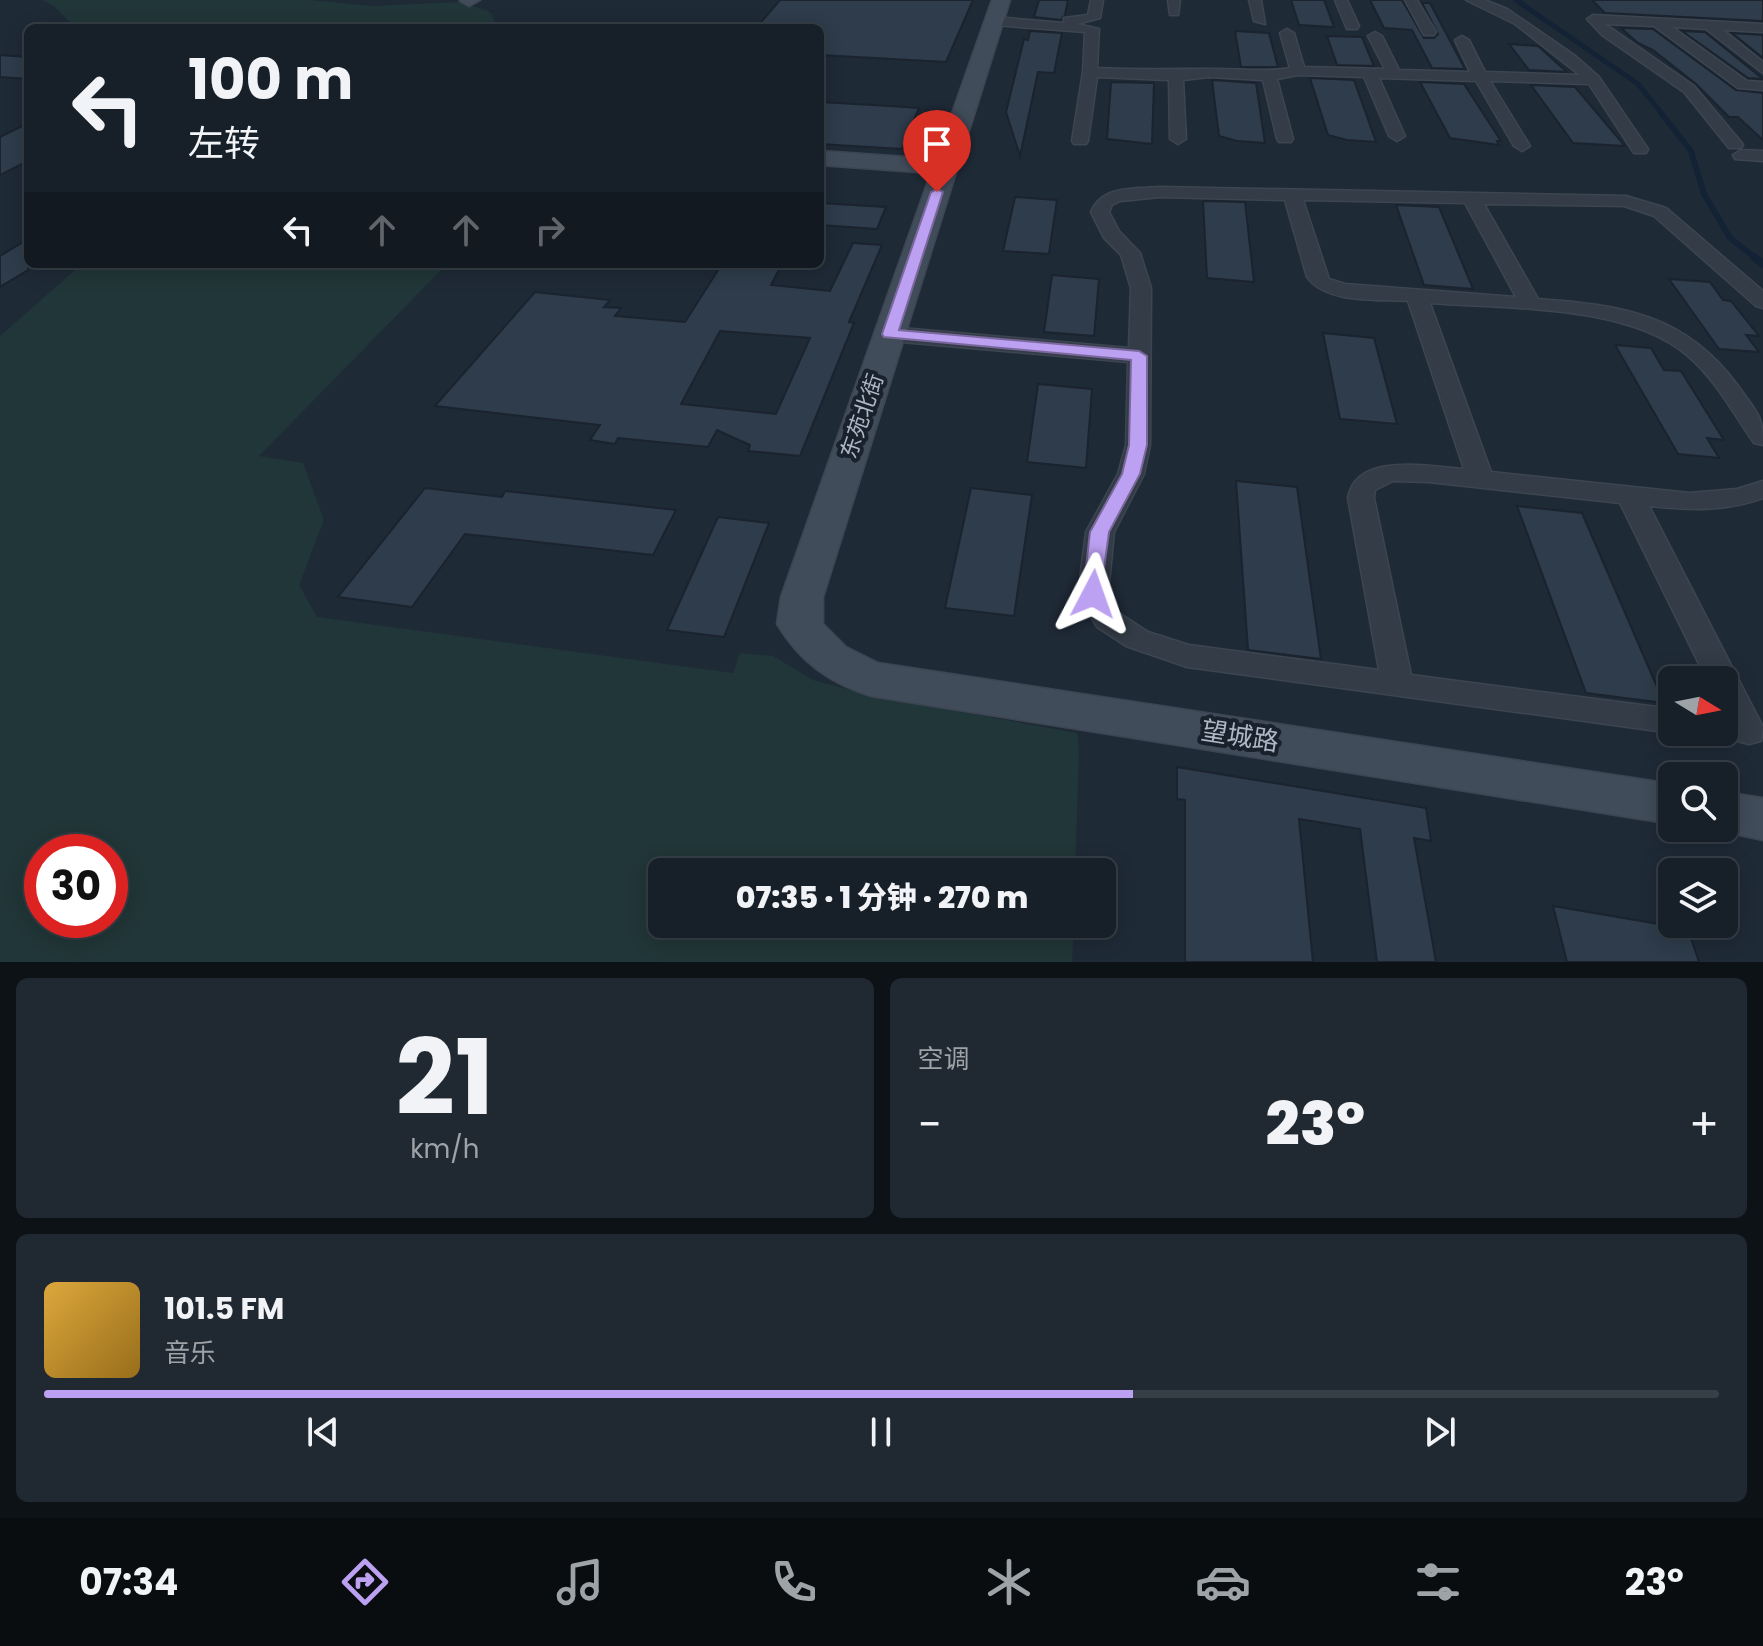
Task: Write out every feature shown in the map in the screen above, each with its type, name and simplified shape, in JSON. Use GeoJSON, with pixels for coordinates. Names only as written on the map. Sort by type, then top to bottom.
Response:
{"type":"FeatureCollection","features":[{"type":"Feature","properties":{"kind":"main road","name":"东苑北街"},"geometry":{"type":"LineString","coordinates":[[816,647],[799,624],[802,597],[996,13]]}},
{"type":"Feature","properties":{"kind":"main road"},"geometry":{"type":"LineString","coordinates":[[824,158],[945,167]]}},
{"type":"Feature","properties":{"kind":"main road","name":"望城路"},"geometry":{"type":"LineString","coordinates":[[816,647],[838,666],[871,679],[1658,802]]}},
{"type":"Feature","properties":{"kind":"main road"},"geometry":{"type":"LineString","coordinates":[[1738,815],[1763,819]]}},
{"type":"Feature","properties":{"kind":"street"},"geometry":{"type":"LineString","coordinates":[[1080,141],[1097,0]]}},
{"type":"Feature","properties":{"kind":"street"},"geometry":{"type":"LineString","coordinates":[[1255,0],[1260,21]]}},
{"type":"Feature","properties":{"kind":"street"},"geometry":{"type":"LineString","coordinates":[[1341,0],[1352,26]]}},
{"type":"Feature","properties":{"kind":"street"},"geometry":{"type":"LineString","coordinates":[[1411,0],[1429,32]]}},
{"type":"Feature","properties":{"kind":"street"},"geometry":{"type":"LineString","coordinates":[[1472,0],[1490,4],[1552,45],[1594,80],[1640,149]]}},
{"type":"Feature","properties":{"kind":"street"},"geometry":{"type":"LineString","coordinates":[[996,13],[1093,24]]}},
{"type":"Feature","properties":{"kind":"street"},"geometry":{"type":"LineString","coordinates":[[1763,28],[1593,19],[1700,99],[1738,150],[1763,156]]}},
{"type":"Feature","properties":{"kind":"street"},"geometry":{"type":"LineString","coordinates":[[1657,22],[1739,82]]}},
{"type":"Feature","properties":{"kind":"street"},"geometry":{"type":"LineString","coordinates":[[1709,25],[1763,69]]}},
{"type":"Feature","properties":{"kind":"street"},"geometry":{"type":"LineString","coordinates":[[1287,33],[1298,71]]}},
{"type":"Feature","properties":{"kind":"street"},"geometry":{"type":"LineString","coordinates":[[1375,36],[1394,74]]}},
{"type":"Feature","properties":{"kind":"street"},"geometry":{"type":"LineString","coordinates":[[1462,40],[1480,77],[1522,146]]}},
{"type":"Feature","properties":{"kind":"street"},"geometry":{"type":"LineString","coordinates":[[1090,72],[1269,76],[1298,71],[1594,80]]}},
{"type":"Feature","properties":{"kind":"street"},"geometry":{"type":"LineString","coordinates":[[1370,74],[1397,136]]}},
{"type":"Feature","properties":{"kind":"street"},"geometry":{"type":"LineString","coordinates":[[1176,76],[1178,139]]}},
{"type":"Feature","properties":{"kind":"street"},"geometry":{"type":"LineString","coordinates":[[1269,76],[1285,139]]}},
{"type":"Feature","properties":{"kind":"street"},"geometry":{"type":"LineString","coordinates":[[1674,79],[1739,82],[1761,87]]}},
{"type":"Feature","properties":{"kind":"street"},"geometry":{"type":"LineString","coordinates":[[1658,719],[1187,656],[1137,639],[1108,620],[1093,594],[1095,563],[1100,532],[1131,474],[1138,445],[1138,273],[1130,253],[1104,222],[1100,212],[1104,202],[1116,196],[1145,192],[1610,199],[1645,205],[1660,212],[1763,302]]}},
{"type":"Feature","properties":{"kind":"street"},"geometry":{"type":"LineString","coordinates":[[1292,194],[1317,277],[1322,283],[1342,290],[1614,313],[1654,325],[1678,338],[1712,366],[1763,438]]}},
{"type":"Feature","properties":{"kind":"street"},"geometry":{"type":"LineString","coordinates":[[1471,197],[1531,305]]}},
{"type":"Feature","properties":{"kind":"street"},"geometry":{"type":"LineString","coordinates":[[1417,296],[1480,478]]}},
{"type":"Feature","properties":{"kind":"street"},"geometry":{"type":"LineString","coordinates":[[890,334],[1139,356]]}},
{"type":"Feature","properties":{"kind":"street"},"geometry":{"type":"LineString","coordinates":[[1397,684],[1361,498],[1363,486],[1388,473],[1480,478],[1706,501],[1751,496],[1763,489]]}},
{"type":"Feature","properties":{"kind":"street"},"geometry":{"type":"LineString","coordinates":[[1629,494],[1715,666]]}},
{"type":"Feature","properties":{"kind":"green space"},"geometry":{"type":"Polygon","coordinates":[[[42,0],[310,0],[372,6],[458,2],[486,10],[492,14],[495,24],[72,24],[54,6],[42,0]]]}},
{"type":"Feature","properties":{"kind":"green space"},"geometry":{"type":"Polygon","coordinates":[[[77,268],[443,268],[259,456],[303,463],[324,520],[299,585],[317,617],[733,673],[740,653],[773,656],[813,680],[873,696],[1077,733],[1075,858],[648,858],[648,938],[1073,938],[1072,962],[0,962],[0,336],[77,268]]]}},
{"type":"Feature","properties":{"kind":"building"},"geometry":{"type":"Polygon","coordinates":[[[780,0],[973,0],[946,62],[824,55],[824,24],[759,24],[780,0]]]}},
{"type":"Feature","properties":{"kind":"building"},"geometry":{"type":"Polygon","coordinates":[[[1039,0],[1068,0],[1065,15],[1061,20],[1034,17],[1039,0]]]}},
{"type":"Feature","properties":{"kind":"building"},"geometry":{"type":"Polygon","coordinates":[[[1291,0],[1324,0],[1334,27],[1299,25],[1291,0]]]}},
{"type":"Feature","properties":{"kind":"building"},"geometry":{"type":"Polygon","coordinates":[[[1370,0],[1402,0],[1424,38],[1434,38],[1438,34],[1422,3],[1430,3],[1465,69],[1432,68],[1412,30],[1384,28],[1370,0]]]}},
{"type":"Feature","properties":{"kind":"building"},"geometry":{"type":"Polygon","coordinates":[[[1592,0],[1763,0],[1763,21],[1605,13],[1592,0]]]}},
{"type":"Feature","properties":{"kind":"building"},"geometry":{"type":"Polygon","coordinates":[[[1621,28],[1653,29],[1736,90],[1763,93],[1763,140],[1738,117],[1729,117],[1696,84],[1621,28]]]}},
{"type":"Feature","properties":{"kind":"building"},"geometry":{"type":"Polygon","coordinates":[[[1030,31],[1062,33],[1054,73],[1038,72],[1020,156],[1006,112],[1024,39],[1028,40],[1030,31]]]}},
{"type":"Feature","properties":{"kind":"building"},"geometry":{"type":"Polygon","coordinates":[[[1235,31],[1269,33],[1278,67],[1241,67],[1235,31]]]}},
{"type":"Feature","properties":{"kind":"building"},"geometry":{"type":"Polygon","coordinates":[[[1682,31],[1705,32],[1763,79],[1748,78],[1682,31]]]}},
{"type":"Feature","properties":{"kind":"building"},"geometry":{"type":"Polygon","coordinates":[[[1732,33],[1763,35],[1763,58],[1732,33]]]}},
{"type":"Feature","properties":{"kind":"building"},"geometry":{"type":"Polygon","coordinates":[[[1327,36],[1362,37],[1374,66],[1337,65],[1327,36]]]}},
{"type":"Feature","properties":{"kind":"building"},"geometry":{"type":"Polygon","coordinates":[[[1509,44],[1538,46],[1567,72],[1529,70],[1509,44]]]}},
{"type":"Feature","properties":{"kind":"building"},"geometry":{"type":"Polygon","coordinates":[[[0,55],[24,57],[24,79],[0,77],[0,55]]]}},
{"type":"Feature","properties":{"kind":"building"},"geometry":{"type":"Polygon","coordinates":[[[1310,78],[1354,80],[1376,142],[1328,135],[1310,78]]]}},
{"type":"Feature","properties":{"kind":"building"},"geometry":{"type":"Polygon","coordinates":[[[1212,80],[1256,83],[1265,143],[1219,136],[1212,80]]]}},
{"type":"Feature","properties":{"kind":"building"},"geometry":{"type":"Polygon","coordinates":[[[1111,82],[1154,83],[1152,144],[1107,139],[1111,82]]]}},
{"type":"Feature","properties":{"kind":"building"},"geometry":{"type":"Polygon","coordinates":[[[1420,82],[1464,84],[1501,141],[1497,141],[1499,145],[1450,138],[1420,82]]]}},
{"type":"Feature","properties":{"kind":"building"},"geometry":{"type":"Polygon","coordinates":[[[1531,85],[1575,87],[1625,146],[1573,143],[1531,85]]]}},
{"type":"Feature","properties":{"kind":"building"},"geometry":{"type":"Polygon","coordinates":[[[824,102],[919,108],[902,149],[824,144],[824,102]]]}},
{"type":"Feature","properties":{"kind":"building"},"geometry":{"type":"Polygon","coordinates":[[[24,125],[24,163],[0,175],[0,137],[24,125]]]}},
{"type":"Feature","properties":{"kind":"building"},"geometry":{"type":"Polygon","coordinates":[[[1015,197],[1057,200],[1049,254],[1003,251],[1015,197]]]}},
{"type":"Feature","properties":{"kind":"building"},"geometry":{"type":"Polygon","coordinates":[[[1203,201],[1245,202],[1254,282],[1207,278],[1203,201]]]}},
{"type":"Feature","properties":{"kind":"building"},"geometry":{"type":"Polygon","coordinates":[[[824,203],[886,207],[877,229],[824,225],[824,203]]]}},
{"type":"Feature","properties":{"kind":"building"},"geometry":{"type":"Polygon","coordinates":[[[1396,205],[1439,207],[1473,289],[1424,285],[1396,205]]]}},
{"type":"Feature","properties":{"kind":"building"},"geometry":{"type":"Polygon","coordinates":[[[24,241],[24,268],[28,270],[0,287],[0,256],[24,241]]]}},
{"type":"Feature","properties":{"kind":"building"},"geometry":{"type":"Polygon","coordinates":[[[853,243],[882,245],[849,322],[854,323],[800,456],[748,451],[750,445],[717,430],[708,447],[618,438],[615,444],[590,440],[600,425],[435,406],[535,292],[610,300],[604,307],[621,308],[615,316],[685,322],[719,268],[780,268],[771,285],[830,291],[853,243]],[[720,331],[681,404],[776,414],[810,338],[720,331]]]}},
{"type":"Feature","properties":{"kind":"building"},"geometry":{"type":"Polygon","coordinates":[[[1052,275],[1099,279],[1094,336],[1044,332],[1052,275]]]}},
{"type":"Feature","properties":{"kind":"building"},"geometry":{"type":"Polygon","coordinates":[[[1669,279],[1710,282],[1723,300],[1731,301],[1759,336],[1746,335],[1759,352],[1719,349],[1669,279]]]}},
{"type":"Feature","properties":{"kind":"building"},"geometry":{"type":"Polygon","coordinates":[[[1323,333],[1374,338],[1397,424],[1340,419],[1323,333]]]}},
{"type":"Feature","properties":{"kind":"building"},"geometry":{"type":"Polygon","coordinates":[[[1615,345],[1651,348],[1664,370],[1681,371],[1724,440],[1707,438],[1719,458],[1678,454],[1615,345]]]}},
{"type":"Feature","properties":{"kind":"building"},"geometry":{"type":"Polygon","coordinates":[[[1038,384],[1092,389],[1086,468],[1027,462],[1038,384]]]}},
{"type":"Feature","properties":{"kind":"building"},"geometry":{"type":"Polygon","coordinates":[[[1236,481],[1297,487],[1321,659],[1248,650],[1236,481]]]}},
{"type":"Feature","properties":{"kind":"building"},"geometry":{"type":"Polygon","coordinates":[[[425,488],[502,497],[505,491],[676,510],[653,555],[465,534],[412,607],[338,597],[425,488]]]}},
{"type":"Feature","properties":{"kind":"building"},"geometry":{"type":"Polygon","coordinates":[[[971,488],[1032,495],[1014,616],[945,608],[971,488]]]}},
{"type":"Feature","properties":{"kind":"building"},"geometry":{"type":"Polygon","coordinates":[[[1517,506],[1582,513],[1658,689],[1658,702],[1586,693],[1517,506]]]}},
{"type":"Feature","properties":{"kind":"building"},"geometry":{"type":"Polygon","coordinates":[[[718,517],[769,523],[724,637],[667,630],[718,517]]]}},
{"type":"Feature","properties":{"kind":"building"},"geometry":{"type":"Polygon","coordinates":[[[1177,767],[1426,808],[1431,841],[1414,838],[1436,962],[1377,962],[1360,829],[1299,819],[1313,962],[1185,962],[1185,800],[1177,799],[1177,767]]]}},
{"type":"Feature","properties":{"kind":"building"},"geometry":{"type":"Polygon","coordinates":[[[1553,906],[1658,924],[1658,938],[1691,938],[1699,962],[1567,962],[1553,906]]]}},
{"type":"Feature","properties":{"kind":"waterway"},"geometry":{"type":"LineString","coordinates":[[1516,0],[1638,84],[1663,115]]}},
{"type":"Feature","properties":{"kind":"waterway"},"geometry":{"type":"LineString","coordinates":[[1661,113],[1691,151],[1704,194],[1730,238],[1757,259]]}},
{"type":"Feature","properties":{"kind":"waterway"},"geometry":{"type":"LineString","coordinates":[[1754,257],[1763,264]]}},
{"type":"Feature","properties":{"kind":"route"},"geometry":{"type":"LineString","coordinates":[[937,192],[890,334],[1139,356],[1138,445],[1131,474],[1100,532],[1093,594]]}}]}
